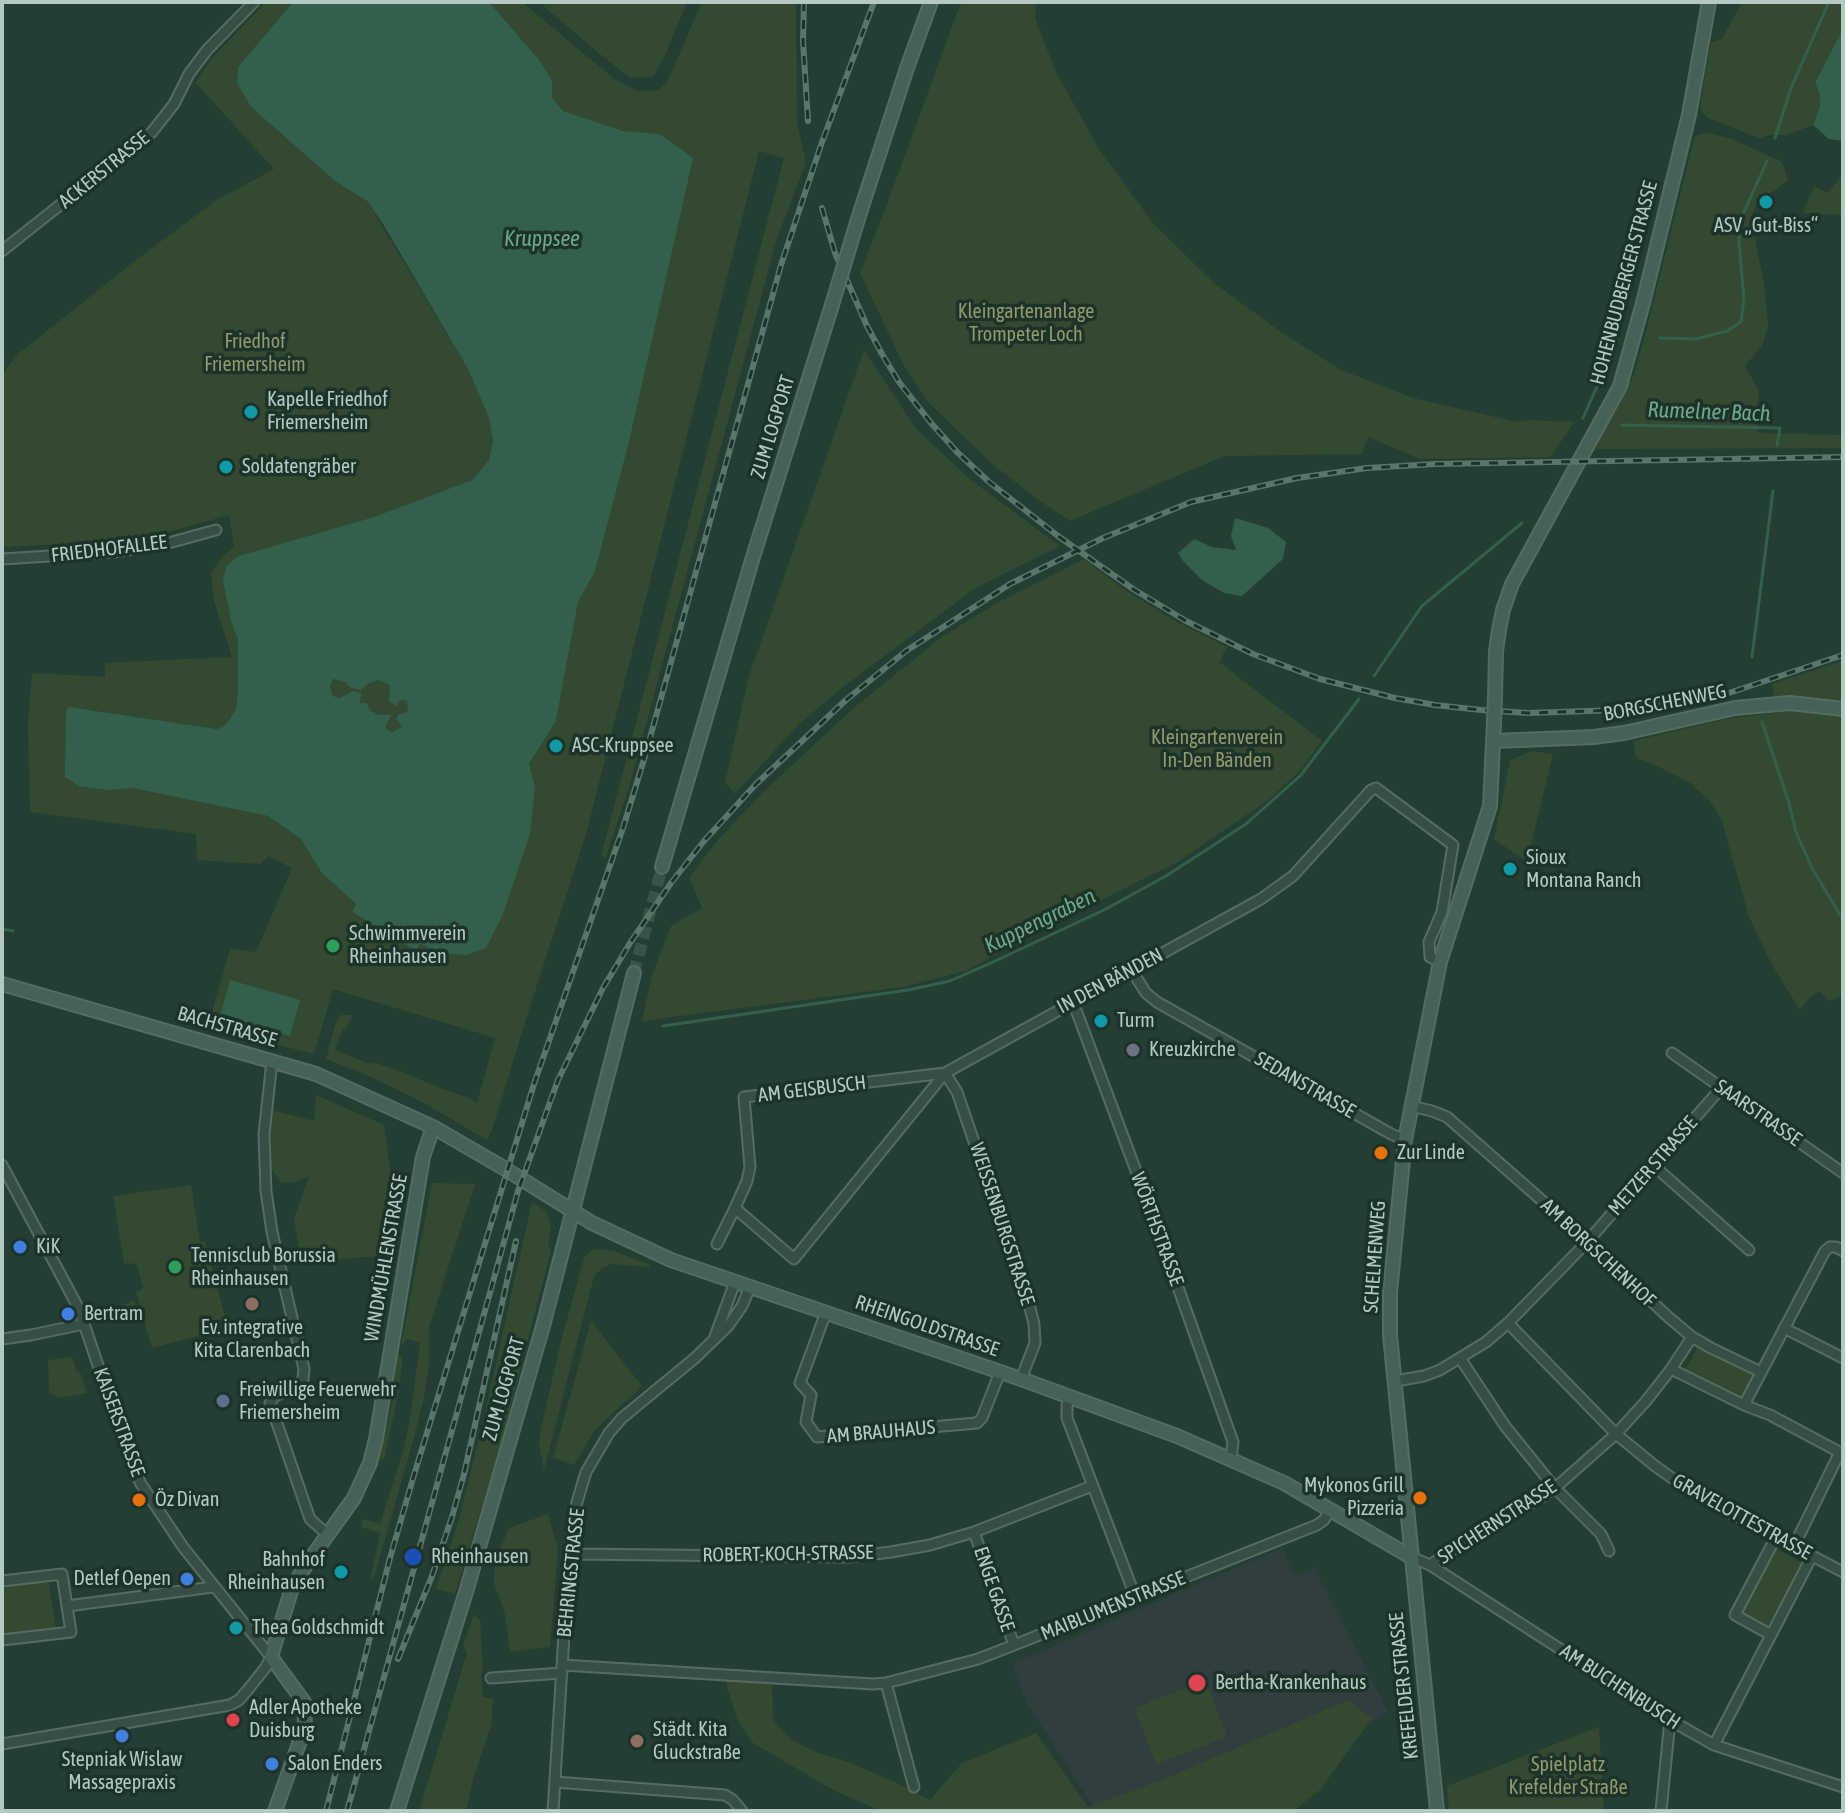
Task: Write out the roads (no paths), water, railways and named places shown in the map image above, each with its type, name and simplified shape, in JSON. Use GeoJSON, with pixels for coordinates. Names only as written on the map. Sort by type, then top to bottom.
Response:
{"type":"FeatureCollection","features":[{"type":"Feature","properties":{"kind":"street","name":"ACKERSTRASSE"},"geometry":{"type":"LineString","coordinates":[[2,251],[152,132],[174,104],[189,74],[207,50],[254,2]]}},
{"type":"Feature","properties":{"kind":"street","name":"ZUM LOGPORT"},"geometry":{"type":"LineString","coordinates":[[662,867],[753,557],[858,219],[931,2]]}},
{"type":"Feature","properties":{"kind":"street","name":"HOHENBUDBERGER STRASSE"},"geometry":{"type":"LineString","coordinates":[[1495,741],[1497,641],[1503,610],[1512,584],[1620,386],[1689,115],[1709,2]]}},
{"type":"Feature","properties":{"kind":"street","name":"FRIEDHOFALLEE"},"geometry":{"type":"LineString","coordinates":[[2,559],[113,552],[161,545],[216,530]]}},
{"type":"Feature","properties":{"kind":"street","name":"BORGSCHENWEG"},"geometry":{"type":"LineString","coordinates":[[1495,741],[1624,733],[1735,708],[1790,703],[1843,709]]}},
{"type":"Feature","properties":{"kind":"street","name":"SCHELMENWEG"},"geometry":{"type":"LineString","coordinates":[[1411,1557],[1390,1335],[1390,1293],[1405,1140],[1440,962],[1490,806],[1495,741]]}},
{"type":"Feature","properties":{"kind":"street","name":"IN DEN BÄNDEN"},"geometry":{"type":"LineString","coordinates":[[735,1208],[794,1259],[945,1073],[1261,899],[1293,876],[1371,790],[1376,788],[1453,845]]}},
{"type":"Feature","properties":{"kind":"street","name":"SCHELMENWEG"},"geometry":{"type":"LineString","coordinates":[[1440,962],[1430,957],[1429,942],[1442,912],[1453,845]]}},
{"type":"Feature","properties":{"kind":"street","name":"SEDANSTRASSE"},"geometry":{"type":"LineString","coordinates":[[1132,971],[1146,993],[1157,1002],[1405,1140]]}},
{"type":"Feature","properties":{"kind":"street","name":"ZUM LOGPORT"},"geometry":{"type":"LineString","coordinates":[[397,1811],[470,1578],[543,1326],[634,973]]}},
{"type":"Feature","properties":{"kind":"street","name":"BACHSTRASSE"},"geometry":{"type":"LineString","coordinates":[[2,984],[316,1074],[433,1127]]}},
{"type":"Feature","properties":{"kind":"street","name":"WÖRTHSTRASSE"},"geometry":{"type":"LineString","coordinates":[[1073,1002],[1233,1442],[1231,1459]]}},
{"type":"Feature","properties":{"kind":"street","name":"SAARSTRASSE"},"geometry":{"type":"LineString","coordinates":[[1672,1053],[1843,1173]]}},
{"type":"Feature","properties":{"kind":"street"},"geometry":{"type":"LineString","coordinates":[[272,1061],[264,1134],[266,1191],[272,1232],[304,1369],[303,1379],[297,1386],[275,1396],[270,1403],[310,1519],[328,1535]]}},
{"type":"Feature","properties":{"kind":"street","name":"AM GEISBUSCH"},"geometry":{"type":"LineString","coordinates":[[717,1244],[747,1181],[750,1167],[744,1097],[945,1073]]}},
{"type":"Feature","properties":{"kind":"street","name":"WEISSENBURGSTRASSE"},"geometry":{"type":"LineString","coordinates":[[945,1073],[957,1092],[1034,1324],[1035,1343],[1021,1379]]}},
{"type":"Feature","properties":{"kind":"street","name":"METZER STRASSE"},"geometry":{"type":"LineString","coordinates":[[1395,1381],[1440,1370],[1486,1342],[1508,1323],[1588,1241],[1721,1088]]}},
{"type":"Feature","properties":{"kind":"street","name":"AM BORGSCHENHOF"},"geometry":{"type":"LineString","coordinates":[[1411,1106],[1447,1117],[1692,1337],[1761,1372]]}},
{"type":"Feature","properties":{"kind":"street","name":"RHEINGOLDSTRASSE"},"geometry":{"type":"LineString","coordinates":[[433,1127],[572,1212],[671,1260],[1070,1396],[1177,1436],[1284,1483],[1411,1557]]}},
{"type":"Feature","properties":{"kind":"street","name":"WINDMÜHLENSTRASSE"},"geometry":{"type":"LineString","coordinates":[[271,1657],[292,1588],[354,1498],[373,1451],[423,1157],[433,1127]]}},
{"type":"Feature","properties":{"kind":"street","name":"KAISERSTRASSE"},"geometry":{"type":"LineString","coordinates":[[2,1165],[66,1282],[141,1484],[213,1587],[271,1657]]}},
{"type":"Feature","properties":{"kind":"street"},"geometry":{"type":"LineString","coordinates":[[1653,1165],[1749,1250]]}},
{"type":"Feature","properties":{"kind":"street"},"geometry":{"type":"LineString","coordinates":[[1744,1405],[1825,1251],[1836,1247],[1843,1251]]}},
{"type":"Feature","properties":{"kind":"street"},"geometry":{"type":"LineString","coordinates":[[713,1342],[735,1282]]}},
{"type":"Feature","properties":{"kind":"street","name":"BEHRINGSTRASSE"},"geometry":{"type":"LineString","coordinates":[[553,1811],[569,1554],[577,1502],[586,1472],[609,1433],[636,1405],[728,1326],[750,1287]]}},
{"type":"Feature","properties":{"kind":"street","name":"AM BRAUHAUS"},"geometry":{"type":"LineString","coordinates":[[826,1312],[800,1383],[811,1395],[806,1422],[817,1437],[977,1423],[982,1418],[1000,1372]]}},
{"type":"Feature","properties":{"kind":"street","name":"GRAVELOTTESTRASSE"},"geometry":{"type":"LineString","coordinates":[[1508,1323],[1616,1434],[1655,1466],[1686,1488],[1843,1572]]}},
{"type":"Feature","properties":{"kind":"street"},"geometry":{"type":"LineString","coordinates":[[2,1339],[84,1324]]}},
{"type":"Feature","properties":{"kind":"street"},"geometry":{"type":"LineString","coordinates":[[1784,1328],[1843,1358]]}},
{"type":"Feature","properties":{"kind":"street","name":"SPICHERNSTRASSE"},"geometry":{"type":"LineString","coordinates":[[1430,1565],[1555,1488],[1616,1434],[1646,1401],[1692,1337]]}},
{"type":"Feature","properties":{"kind":"street"},"geometry":{"type":"LineString","coordinates":[[1460,1358],[1505,1426],[1555,1488],[1601,1534],[1609,1551]]}},
{"type":"Feature","properties":{"kind":"street"},"geometry":{"type":"LineString","coordinates":[[1671,1369],[1842,1453],[1794,1546]]}},
{"type":"Feature","properties":{"kind":"street"},"geometry":{"type":"LineString","coordinates":[[1070,1396],[1067,1418],[1135,1596]]}},
{"type":"Feature","properties":{"kind":"street","name":"ROBERT-KOCH-STRASSE"},"geometry":{"type":"LineString","coordinates":[[569,1554],[849,1557],[891,1552],[974,1532],[1092,1486]]}},
{"type":"Feature","properties":{"kind":"street","name":"MAIBLUMENSTRASSE"},"geometry":{"type":"LineString","coordinates":[[491,1678],[562,1669],[886,1683],[978,1659],[1014,1645],[1317,1525],[1330,1510]]}},
{"type":"Feature","properties":{"kind":"street","name":"ENGE GASSE"},"geometry":{"type":"LineString","coordinates":[[974,1532],[1014,1645]]}},
{"type":"Feature","properties":{"kind":"street"},"geometry":{"type":"LineString","coordinates":[[1771,1635],[1735,1615],[1776,1537]]}},
{"type":"Feature","properties":{"kind":"street"},"geometry":{"type":"LineString","coordinates":[[1714,1745],[1812,1556]]}},
{"type":"Feature","properties":{"kind":"street","name":"AM BUCHENBUSCH"},"geometry":{"type":"LineString","coordinates":[[1411,1557],[1430,1565],[1670,1720],[1714,1745],[1843,1787]]}},
{"type":"Feature","properties":{"kind":"street","name":"KREFELDER STRASSE"},"geometry":{"type":"LineString","coordinates":[[1411,1557],[1437,1811]]}},
{"type":"Feature","properties":{"kind":"street"},"geometry":{"type":"LineString","coordinates":[[2,1581],[62,1574],[71,1632],[2,1640]]}},
{"type":"Feature","properties":{"kind":"street"},"geometry":{"type":"LineString","coordinates":[[67,1606],[213,1587]]}},
{"type":"Feature","properties":{"kind":"street"},"geometry":{"type":"LineString","coordinates":[[2,1744],[230,1705],[246,1692],[271,1657],[304,1702],[305,1727],[275,1811]]}},
{"type":"Feature","properties":{"kind":"street"},"geometry":{"type":"LineString","coordinates":[[886,1683],[914,1787]]}},
{"type":"Feature","properties":{"kind":"street"},"geometry":{"type":"LineString","coordinates":[[1661,1811],[1670,1720]]}},
{"type":"Feature","properties":{"kind":"street"},"geometry":{"type":"LineString","coordinates":[[555,1782],[725,1795],[742,1811]]}},
{"type":"Feature","properties":{"kind":"water","name":"Kruppsee"},"geometry":{"type":"Polygon","coordinates":[[[293,2],[489,2],[540,61],[552,81],[552,98],[563,111],[623,131],[660,134],[693,158],[629,442],[595,571],[578,602],[556,721],[529,764],[535,787],[530,834],[503,914],[486,948],[467,955],[442,953],[420,944],[416,951],[352,912],[356,904],[321,872],[301,839],[268,816],[132,788],[108,790],[79,786],[65,777],[66,711],[69,707],[217,729],[229,720],[236,708],[238,692],[238,640],[223,581],[226,566],[239,556],[371,518],[472,480],[489,460],[493,441],[489,418],[468,369],[383,224],[367,201],[335,181],[251,107],[237,83],[238,67],[293,2]],[[333,679],[330,687],[333,696],[340,698],[353,691],[361,693],[360,703],[367,703],[370,710],[378,715],[391,715],[385,728],[392,732],[402,727],[396,718],[408,712],[407,701],[400,700],[396,706],[389,701],[390,685],[378,680],[361,690],[349,687],[346,682],[333,679]]]}},
{"type":"Feature","properties":{"kind":"water"},"geometry":{"type":"Polygon","coordinates":[[[1843,29],[1843,141],[1829,139],[1813,125],[1820,106],[1815,82],[1843,29]]]}},
{"type":"Feature","properties":{"kind":"water"},"geometry":{"type":"Polygon","coordinates":[[[1235,518],[1268,528],[1286,542],[1283,559],[1242,596],[1224,593],[1202,580],[1178,553],[1194,539],[1212,547],[1236,550],[1231,536],[1235,518]]]}},
{"type":"Feature","properties":{"kind":"water"},"geometry":{"type":"Polygon","coordinates":[[[230,980],[300,1000],[290,1036],[220,1017],[230,980]]]}},
{"type":"Feature","properties":{"kind":"waterway"},"geometry":{"type":"LineString","coordinates":[[1775,138],[1791,88],[1829,2]]}},
{"type":"Feature","properties":{"kind":"waterway"},"geometry":{"type":"LineString","coordinates":[[1660,338],[1696,339],[1727,331],[1741,322],[1744,300],[1740,221],[1767,161]]}},
{"type":"Feature","properties":{"kind":"waterway"},"geometry":{"type":"LineString","coordinates":[[1583,418],[1618,339]]}},
{"type":"Feature","properties":{"kind":"waterway","name":"Rumelner Bach"},"geometry":{"type":"LineString","coordinates":[[1622,425],[1780,428],[1777,445]]}},
{"type":"Feature","properties":{"kind":"waterway","name":"Rumelner Bach"},"geometry":{"type":"LineString","coordinates":[[1752,657],[1773,491]]}},
{"type":"Feature","properties":{"kind":"waterway","name":"Kuppengraben"},"geometry":{"type":"LineString","coordinates":[[1374,676],[1422,606],[1522,523]]}},
{"type":"Feature","properties":{"kind":"waterway","name":"Kuppengraben"},"geometry":{"type":"LineString","coordinates":[[663,1026],[950,981],[1104,910],[1166,876],[1246,824],[1301,775],[1359,699]]}},
{"type":"Feature","properties":{"kind":"waterway","name":"Rumelner Bach"},"geometry":{"type":"LineString","coordinates":[[1762,722],[1796,832],[1812,868],[1843,920]]}},
{"type":"Feature","properties":{"kind":"waterway","name":"Kuppengraben"},"geometry":{"type":"LineString","coordinates":[[2,929],[13,931]]}},
{"type":"Feature","properties":{"kind":"tunnel"},"geometry":{"type":"LineString","coordinates":[[634,973],[662,867]]}},
{"type":"Feature","properties":{"kind":"railway"},"geometry":{"type":"LineString","coordinates":[[804,2],[808,121]]}},
{"type":"Feature","properties":{"kind":"railway"},"geometry":{"type":"LineString","coordinates":[[326,1811],[414,1475],[534,1084],[645,756],[781,265],[874,2]]}},
{"type":"Feature","properties":{"kind":"railway"},"geometry":{"type":"LineString","coordinates":[[822,208],[835,253],[882,354],[899,382],[957,452],[988,481],[1058,536],[1133,589],[1186,621],[1253,654],[1320,679],[1395,698],[1435,705],[1528,713],[1620,710],[1678,703],[1729,693],[1843,655]]}},
{"type":"Feature","properties":{"kind":"railway"},"geometry":{"type":"LineString","coordinates":[[347,1811],[518,1191],[558,1080],[603,988],[671,883],[756,784],[846,700],[906,651],[1010,584],[1103,538],[1191,502],[1297,478],[1367,468],[1435,464],[1843,457]]}},
{"type":"Feature","properties":{"kind":"railway"},"geometry":{"type":"LineString","coordinates":[[398,1659],[452,1517],[516,1241]]}},
{"type":"Feature","properties":{"kind":"place","name":"ASV „Gut-Biss“"},"geometry":{"type":"Point","coordinates":[1766,202]}},
{"type":"Feature","properties":{"kind":"place","name":"Kapelle Friedhof Friemersheim"},"geometry":{"type":"Point","coordinates":[251,412]}},
{"type":"Feature","properties":{"kind":"place","name":"Soldatengräber"},"geometry":{"type":"Point","coordinates":[226,467]}},
{"type":"Feature","properties":{"kind":"place","name":"ASC-Kruppsee"},"geometry":{"type":"Point","coordinates":[556,746]}},
{"type":"Feature","properties":{"kind":"place","name":"Sioux Montana Ranch"},"geometry":{"type":"Point","coordinates":[1510,869]}},
{"type":"Feature","properties":{"kind":"place","name":"Schwimmverein Rheinhausen"},"geometry":{"type":"Point","coordinates":[333,946]}},
{"type":"Feature","properties":{"kind":"place","name":"Turm"},"geometry":{"type":"Point","coordinates":[1101,1021]}},
{"type":"Feature","properties":{"kind":"place","name":"Kreuzkirche"},"geometry":{"type":"Point","coordinates":[1133,1050]}},
{"type":"Feature","properties":{"kind":"place","name":"Zur Linde"},"geometry":{"type":"Point","coordinates":[1381,1153]}},
{"type":"Feature","properties":{"kind":"place","name":"KiK"},"geometry":{"type":"Point","coordinates":[20,1247]}},
{"type":"Feature","properties":{"kind":"place","name":"Tennisclub Borussia Rheinhausen"},"geometry":{"type":"Point","coordinates":[175,1267]}},
{"type":"Feature","properties":{"kind":"place","name":"Ev. integrative Kita Clarenbach"},"geometry":{"type":"Point","coordinates":[252,1304]}},
{"type":"Feature","properties":{"kind":"place","name":"Bertram"},"geometry":{"type":"Point","coordinates":[68,1314]}},
{"type":"Feature","properties":{"kind":"place","name":"Freiwillige Feuerwehr Friemersheim"},"geometry":{"type":"Point","coordinates":[223,1401]}},
{"type":"Feature","properties":{"kind":"place","name":"Mykonos Grill Pizzeria"},"geometry":{"type":"Point","coordinates":[1420,1498]}},
{"type":"Feature","properties":{"kind":"place","name":"Öz Divan"},"geometry":{"type":"Point","coordinates":[139,1500]}},
{"type":"Feature","properties":{"kind":"place","name":"Rheinhausen"},"geometry":{"type":"Point","coordinates":[413,1557]}},
{"type":"Feature","properties":{"kind":"place","name":"Bahnhof Rheinhausen"},"geometry":{"type":"Point","coordinates":[341,1572]}},
{"type":"Feature","properties":{"kind":"place","name":"Detlef Oepen"},"geometry":{"type":"Point","coordinates":[187,1579]}},
{"type":"Feature","properties":{"kind":"place","name":"Thea Goldschmidt"},"geometry":{"type":"Point","coordinates":[236,1628]}},
{"type":"Feature","properties":{"kind":"place","name":"Bertha-Krankenhaus"},"geometry":{"type":"Point","coordinates":[1197,1683]}},
{"type":"Feature","properties":{"kind":"place","name":"Adler Apotheke Duisburg"},"geometry":{"type":"Point","coordinates":[233,1720]}},
{"type":"Feature","properties":{"kind":"place","name":"Stepniak Wislaw Massagepraxis"},"geometry":{"type":"Point","coordinates":[122,1736]}},
{"type":"Feature","properties":{"kind":"place","name":"Städt. Kita Gluckstraße"},"geometry":{"type":"Point","coordinates":[637,1741]}},
{"type":"Feature","properties":{"kind":"place","name":"Salon Enders"},"geometry":{"type":"Point","coordinates":[272,1764]}},
{"type":"Feature","properties":{"kind":"park label","name":"Kleingartenanlage Trompeter Loch"},"geometry":{"type":"Point","coordinates":[1026,324]}},
{"type":"Feature","properties":{"kind":"park label","name":"Friedhof Friemersheim"},"geometry":{"type":"Point","coordinates":[255,354]}},
{"type":"Feature","properties":{"kind":"park label","name":"Kleingartenverein In-Den Bänden"},"geometry":{"type":"Point","coordinates":[1217,750]}},
{"type":"Feature","properties":{"kind":"park label","name":"Spielplatz Krefelder Straße"},"geometry":{"type":"Point","coordinates":[1568,1776]}}]}
